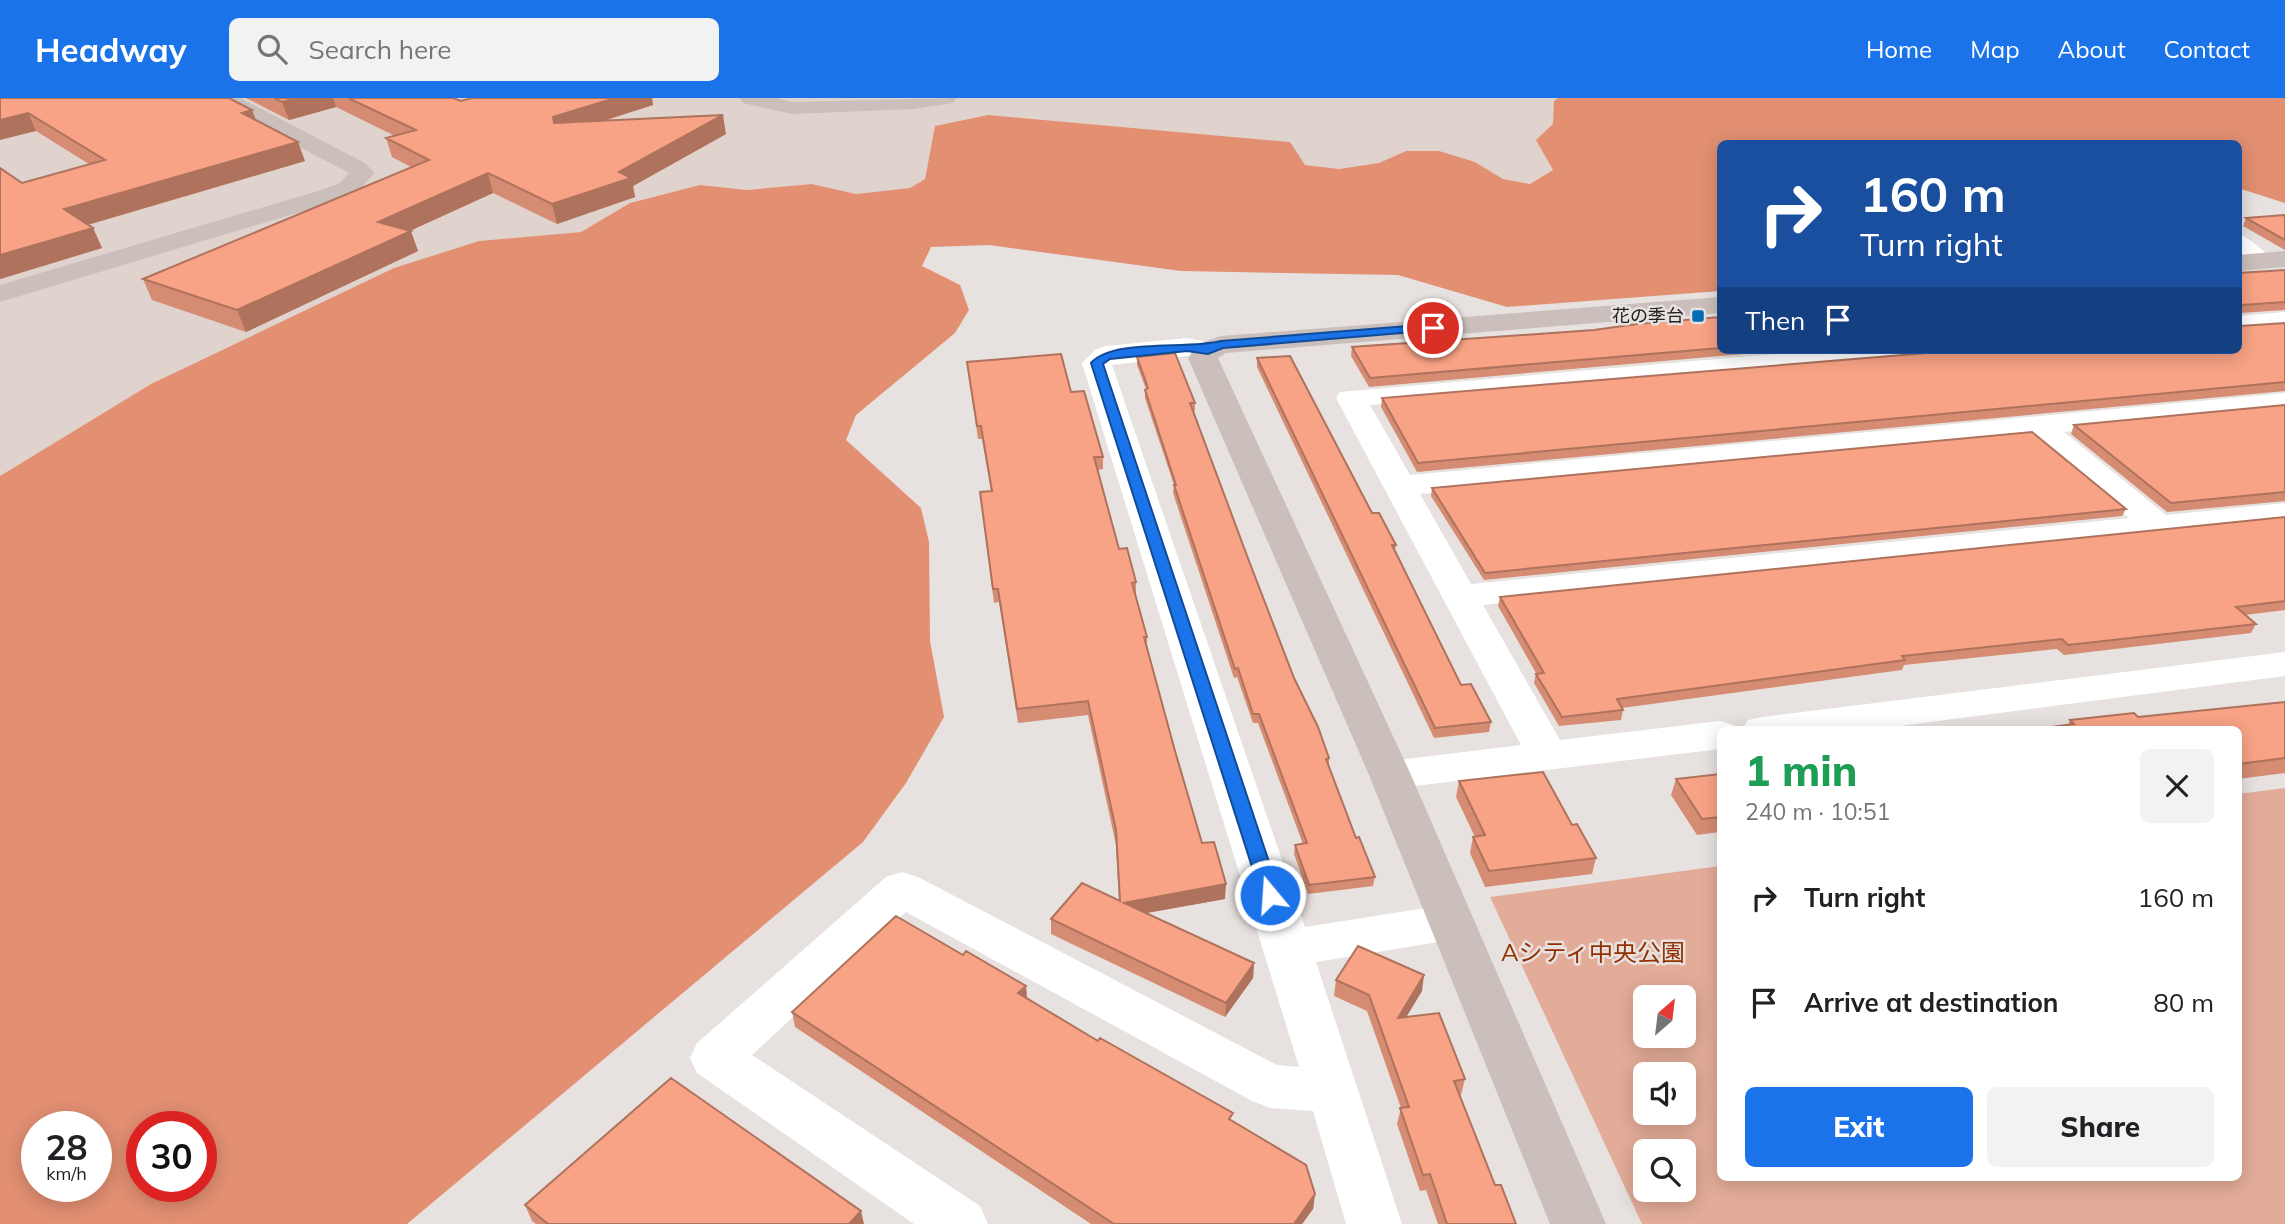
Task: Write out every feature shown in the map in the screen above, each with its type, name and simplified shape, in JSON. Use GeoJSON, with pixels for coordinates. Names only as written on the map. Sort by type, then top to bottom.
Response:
{"type":"FeatureCollection","features":[{"type":"Feature","properties":{"kind":"street"},"geometry":{"type":"LineString","coordinates":[[0,294],[327,196],[348,188],[363,173],[224,98]]}},
{"type":"Feature","properties":{"kind":"street"},"geometry":{"type":"LineString","coordinates":[[751,98],[792,108],[914,103],[945,98]]}},
{"type":"Feature","properties":{"kind":"street"},"geometry":{"type":"LineString","coordinates":[[2242,248],[2261,261]]}},
{"type":"Feature","properties":{"kind":"street"},"geometry":{"type":"LineString","coordinates":[[1374,1224],[1288,948],[1097,363],[1106,355],[1187,347],[1208,350],[1221,345],[1717,305]]}},
{"type":"Feature","properties":{"kind":"street"},"geometry":{"type":"LineString","coordinates":[[2242,324],[2285,320]]}},
{"type":"Feature","properties":{"kind":"street"},"geometry":{"type":"LineString","coordinates":[[1208,350],[1203,358],[1390,775],[1578,1224]]}},
{"type":"Feature","properties":{"kind":"street"},"geometry":{"type":"LineString","coordinates":[[1548,756],[1351,398],[1876,354]]}},
{"type":"Feature","properties":{"kind":"street"},"geometry":{"type":"LineString","coordinates":[[1399,486],[2285,402]]}},
{"type":"Feature","properties":{"kind":"street"},"geometry":{"type":"LineString","coordinates":[[2037,426],[2159,526]]}},
{"type":"Feature","properties":{"kind":"street"},"geometry":{"type":"LineString","coordinates":[[1460,596],[2285,513]]}},
{"type":"Feature","properties":{"kind":"street"},"geometry":{"type":"LineString","coordinates":[[1794,726],[2285,664]]}},
{"type":"Feature","properties":{"kind":"street"},"geometry":{"type":"LineString","coordinates":[[1390,775],[1717,735]]}},
{"type":"Feature","properties":{"kind":"street"},"geometry":{"type":"LineString","coordinates":[[960,1224],[715,1058],[902,889],[1270,1086],[1332,1091]]}},
{"type":"Feature","properties":{"kind":"street"},"geometry":{"type":"LineString","coordinates":[[1288,948],[1451,922]]}},
{"type":"Feature","properties":{"kind":"shaded area"},"geometry":{"type":"Polygon","coordinates":[[[0,98],[1558,98],[1554,101],[1553,170],[1530,184],[1503,179],[1475,162],[1406,151],[1379,163],[1339,169],[1304,165],[1289,142],[988,115],[935,126],[925,179],[910,188],[856,194],[812,184],[747,190],[700,185],[630,203],[581,232],[479,241],[394,268],[151,384],[0,476],[0,98]]]}},
{"type":"Feature","properties":{"kind":"shaded area"},"geometry":{"type":"Polygon","coordinates":[[[1558,98],[2285,98],[2285,203],[2242,189],[2242,140],[1717,140],[1717,291],[1507,307],[1398,275],[1181,271],[989,245],[931,247],[922,266],[960,285],[969,310],[955,333],[856,415],[846,440],[921,508],[929,542],[930,641],[944,717],[906,783],[863,842],[407,1224],[0,1224],[0,476],[151,384],[394,268],[479,241],[581,232],[630,203],[700,185],[747,190],[812,184],[856,194],[910,188],[925,179],[935,126],[988,115],[1290,142],[1305,165],[1339,169],[1379,163],[1406,151],[1439,151],[1475,162],[1503,179],[1530,184],[1553,170],[1536,140],[1553,124],[1554,101],[1558,98]]]}},
{"type":"Feature","properties":{"kind":"green space","name":"Aシティ中央公園"},"geometry":{"type":"Polygon","coordinates":[[[2285,788],[2285,1224],[1642,1224],[1490,897],[1717,866],[1717,1181],[2242,1181],[2242,793],[2285,788]]]}},
{"type":"Feature","properties":{"kind":"building"},"geometry":{"type":"Polygon","coordinates":[[[0,98],[229,98],[252,110],[242,113],[298,142],[64,209],[93,228],[0,255],[0,168],[22,183],[105,160],[28,113],[0,120],[0,98]]]}},
{"type":"Feature","properties":{"kind":"building"},"geometry":{"type":"Polygon","coordinates":[[[274,98],[297,98],[282,102],[274,98]]]}},
{"type":"Feature","properties":{"kind":"building"},"geometry":{"type":"Polygon","coordinates":[[[348,98],[453,98],[461,101],[472,98],[615,98],[553,117],[554,123],[723,115],[619,172],[631,178],[552,204],[488,173],[378,222],[411,231],[237,310],[143,279],[429,160],[386,138],[416,130],[348,98]]]}},
{"type":"Feature","properties":{"kind":"building"},"geometry":{"type":"Polygon","coordinates":[[[2285,215],[2285,240],[2246,218],[2285,215]]]}},
{"type":"Feature","properties":{"kind":"building"},"geometry":{"type":"Polygon","coordinates":[[[2285,270],[2285,302],[2242,305],[2242,273],[2285,270]]]}},
{"type":"Feature","properties":{"kind":"building"},"geometry":{"type":"Polygon","coordinates":[[[1717,317],[1717,348],[1370,378],[1352,347],[1594,330],[1717,317]]]}},
{"type":"Feature","properties":{"kind":"building"},"geometry":{"type":"Polygon","coordinates":[[[2285,323],[2285,382],[1418,463],[1382,398],[1915,354],[2242,354],[2242,326],[2285,323]]]}},
{"type":"Feature","properties":{"kind":"building"},"geometry":{"type":"Polygon","coordinates":[[[1175,353],[1195,403],[1190,403],[1249,561],[1294,678],[1318,727],[1329,758],[1326,759],[1356,838],[1359,837],[1375,877],[1309,885],[1295,845],[1307,843],[1259,714],[1253,714],[1238,668],[1235,669],[1174,485],[1137,357],[1175,353]]]}},
{"type":"Feature","properties":{"kind":"building"},"geometry":{"type":"Polygon","coordinates":[[[1061,354],[1071,392],[1084,391],[1103,457],[1094,457],[1119,549],[1127,548],[1136,582],[1132,583],[1147,637],[1144,637],[1175,751],[1202,843],[1214,842],[1226,884],[1124,903],[1254,963],[1226,1003],[1051,919],[1082,883],[1120,901],[1116,830],[1088,701],[1017,709],[998,589],[993,589],[980,492],[992,491],[981,426],[977,426],[967,362],[1061,354]]]}},
{"type":"Feature","properties":{"kind":"building"},"geometry":{"type":"Polygon","coordinates":[[[1290,356],[1372,513],[1379,513],[1396,545],[1392,545],[1461,685],[1471,684],[1491,722],[1435,728],[1257,358],[1290,356]]]}},
{"type":"Feature","properties":{"kind":"building"},"geometry":{"type":"Polygon","coordinates":[[[2285,405],[2285,492],[2171,503],[2074,425],[2285,405]]]}},
{"type":"Feature","properties":{"kind":"building"},"geometry":{"type":"Polygon","coordinates":[[[2032,432],[2126,509],[1485,573],[1432,488],[2032,432]]]}},
{"type":"Feature","properties":{"kind":"building"},"geometry":{"type":"Polygon","coordinates":[[[2285,517],[2285,601],[2236,607],[2256,624],[2068,645],[2062,639],[1902,656],[1905,660],[1617,699],[1623,710],[1562,717],[1536,674],[1544,673],[1500,597],[2285,517]]]}},
{"type":"Feature","properties":{"kind":"building"},"geometry":{"type":"Polygon","coordinates":[[[2285,702],[2285,758],[2242,763],[2242,726],[2059,726],[2074,724],[2070,720],[2134,713],[2138,717],[2285,702]]]}},
{"type":"Feature","properties":{"kind":"building"},"geometry":{"type":"Polygon","coordinates":[[[1543,772],[1572,825],[1577,824],[1596,858],[1489,871],[1473,837],[1485,835],[1459,781],[1543,772]]]}},
{"type":"Feature","properties":{"kind":"building"},"geometry":{"type":"Polygon","coordinates":[[[1717,774],[1717,817],[1702,819],[1676,779],[1717,774]]]}},
{"type":"Feature","properties":{"kind":"building"},"geometry":{"type":"Polygon","coordinates":[[[896,916],[963,955],[966,951],[1026,986],[1018,993],[1098,1041],[1100,1038],[1233,1113],[1229,1119],[1306,1165],[1315,1194],[1294,1224],[1114,1224],[792,1012],[896,916]]]}},
{"type":"Feature","properties":{"kind":"building"},"geometry":{"type":"Polygon","coordinates":[[[1358,946],[1424,975],[1398,1018],[1439,1013],[1465,1079],[1454,1081],[1495,1185],[1501,1185],[1516,1224],[1447,1224],[1430,1174],[1423,1175],[1400,1108],[1409,1107],[1369,995],[1336,980],[1358,946]]]}},
{"type":"Feature","properties":{"kind":"building"},"geometry":{"type":"Polygon","coordinates":[[[671,1078],[861,1211],[849,1224],[548,1224],[525,1205],[671,1078]]]}},
{"type":"Feature","properties":{"kind":"place","name":"花の季台"},"geometry":{"type":"Point","coordinates":[1698,316]}},
{"type":"Feature","properties":{"kind":"route"},"geometry":{"type":"LineString","coordinates":[[1270,895],[1097,363],[1106,355],[1187,347],[1208,350],[1221,345],[1433,328]]}}]}
